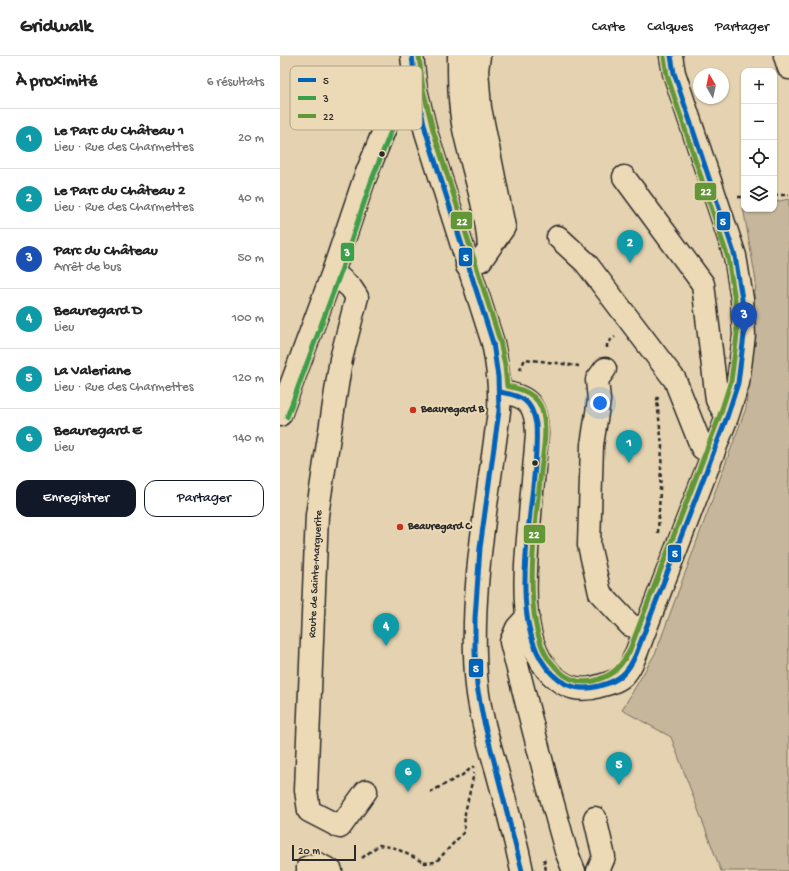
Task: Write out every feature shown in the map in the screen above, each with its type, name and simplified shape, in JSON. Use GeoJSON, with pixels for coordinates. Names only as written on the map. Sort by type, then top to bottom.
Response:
{"type":"FeatureCollection","features":[{"type":"Feature","properties":{"kind":"street"},"geometry":{"type":"LineString","coordinates":[[412,56],[413,66]]}},
{"type":"Feature","properties":{"kind":"street"},"geometry":{"type":"LineString","coordinates":[[459,56],[458,88],[463,128],[486,224],[489,248]]}},
{"type":"Feature","properties":{"kind":"street"},"geometry":{"type":"LineString","coordinates":[[467,266],[481,260],[504,227],[480,108],[477,70],[479,56]]}},
{"type":"Feature","properties":{"kind":"street"},"geometry":{"type":"LineString","coordinates":[[500,392],[526,400],[535,410],[537,434],[526,559],[528,616],[532,640],[539,659],[551,674],[569,688],[586,689],[606,684],[623,676],[635,655],[645,630],[727,417],[738,382],[744,335],[742,299],[735,256],[674,74],[671,56]]}},
{"type":"Feature","properties":{"kind":"street"},"geometry":{"type":"LineString","coordinates":[[785,56],[789,68]]}},
{"type":"Feature","properties":{"kind":"street"},"geometry":{"type":"LineString","coordinates":[[422,115],[498,367],[500,392],[475,601],[477,686],[484,726],[509,815],[522,871]]}},
{"type":"Feature","properties":{"kind":"street"},"geometry":{"type":"LineString","coordinates":[[280,415],[333,272],[364,180],[384,130]]}},
{"type":"Feature","properties":{"kind":"street"},"geometry":{"type":"LineString","coordinates":[[624,178],[702,284],[717,400],[727,417]]}},
{"type":"Feature","properties":{"kind":"street"},"geometry":{"type":"LineString","coordinates":[[558,237],[586,263],[675,380],[702,448],[713,454]]}},
{"type":"Feature","properties":{"kind":"street","name":"Route de Sainte-Marguerite"},"geometry":{"type":"LineString","coordinates":[[333,272],[351,288],[357,297],[341,359],[318,516],[306,790],[309,811],[340,827],[366,792]]}},
{"type":"Feature","properties":{"kind":"street"},"geometry":{"type":"LineString","coordinates":[[605,369],[597,380],[599,400],[592,445],[589,545],[600,593],[630,626],[645,630]]}},
{"type":"Feature","properties":{"kind":"street"},"geometry":{"type":"LineString","coordinates":[[528,616],[517,628],[511,642],[566,852],[574,871]]}},
{"type":"Feature","properties":{"kind":"street"},"geometry":{"type":"LineString","coordinates":[[595,818],[604,857],[598,871]]}},
{"type":"Feature","properties":{"kind":"street"},"geometry":{"type":"LineString","coordinates":[[308,871],[308,867],[318,864],[331,871]]}},
{"type":"Feature","properties":{"kind":"path"},"geometry":{"type":"LineString","coordinates":[[777,196],[789,195]]}},
{"type":"Feature","properties":{"kind":"path"},"geometry":{"type":"LineString","coordinates":[[517,376],[525,359],[582,367]]}},
{"type":"Feature","properties":{"kind":"path"},"geometry":{"type":"LineString","coordinates":[[657,400],[662,446],[658,538]]}},
{"type":"Feature","properties":{"kind":"path"},"geometry":{"type":"LineString","coordinates":[[362,858],[380,845],[395,848],[425,863],[436,862],[464,832],[465,813],[476,764],[461,776],[430,792]]}},
{"type":"Feature","properties":{"kind":"shaded area"},"geometry":{"type":"Polygon","coordinates":[[[789,199],[789,871],[721,871],[671,737],[622,710],[656,652],[746,408],[756,281],[744,212],[777,212],[777,201],[789,199]]]}},
{"type":"Feature","properties":{"kind":"transit line","name":"5"},"geometry":{"type":"LineString","coordinates":[[412,56],[413,66]]}},
{"type":"Feature","properties":{"kind":"transit line","name":"22"},"geometry":{"type":"LineString","coordinates":[[419,56],[420,66]]}},
{"type":"Feature","properties":{"kind":"transit line","name":"5"},"geometry":{"type":"LineString","coordinates":[[500,392],[514,395],[525,400],[532,409],[536,424],[536,453],[526,555],[525,589],[528,622],[536,650],[552,674],[557,679],[568,685],[586,688],[612,682],[622,675],[633,661],[727,417],[738,383],[744,335],[742,299],[735,256],[674,73],[671,56]]}},
{"type":"Feature","properties":{"kind":"transit line","name":"22"},"geometry":{"type":"LineString","coordinates":[[422,81],[433,130],[500,341],[507,386],[533,396],[540,404],[544,418],[544,440],[532,566],[534,616],[539,638],[547,657],[557,669],[569,678],[588,682],[610,674],[622,663],[629,652],[720,415],[731,381],[737,335],[735,300],[728,258],[667,75],[664,57]]}},
{"type":"Feature","properties":{"kind":"transit line","name":"5"},"geometry":{"type":"LineString","coordinates":[[422,115],[493,343],[498,377],[499,411],[480,548],[475,618],[475,652],[477,686],[483,718],[522,871]]}},
{"type":"Feature","properties":{"kind":"transit line","name":"3"},"geometry":{"type":"LineString","coordinates":[[287,417],[340,274],[371,182],[391,130]]}},
{"type":"Feature","properties":{"kind":"place","name":"Le Parc du Château 2"},"geometry":{"type":"Point","coordinates":[630,263]}},
{"type":"Feature","properties":{"kind":"place","name":"Parc du Château"},"geometry":{"type":"Point","coordinates":[744,335]}},
{"type":"Feature","properties":{"kind":"place","name":"Beauregard B"},"geometry":{"type":"Point","coordinates":[413,410]}},
{"type":"Feature","properties":{"kind":"place","name":"Le Parc du Château 1"},"geometry":{"type":"Point","coordinates":[629,463]}},
{"type":"Feature","properties":{"kind":"place","name":"Beauregard C"},"geometry":{"type":"Point","coordinates":[400,527]}},
{"type":"Feature","properties":{"kind":"place","name":"Beauregard D"},"geometry":{"type":"Point","coordinates":[386,646]}},
{"type":"Feature","properties":{"kind":"place","name":"La Valeriane"},"geometry":{"type":"Point","coordinates":[619,785]}},
{"type":"Feature","properties":{"kind":"place","name":"Beauregard E"},"geometry":{"type":"Point","coordinates":[408,792]}}]}
